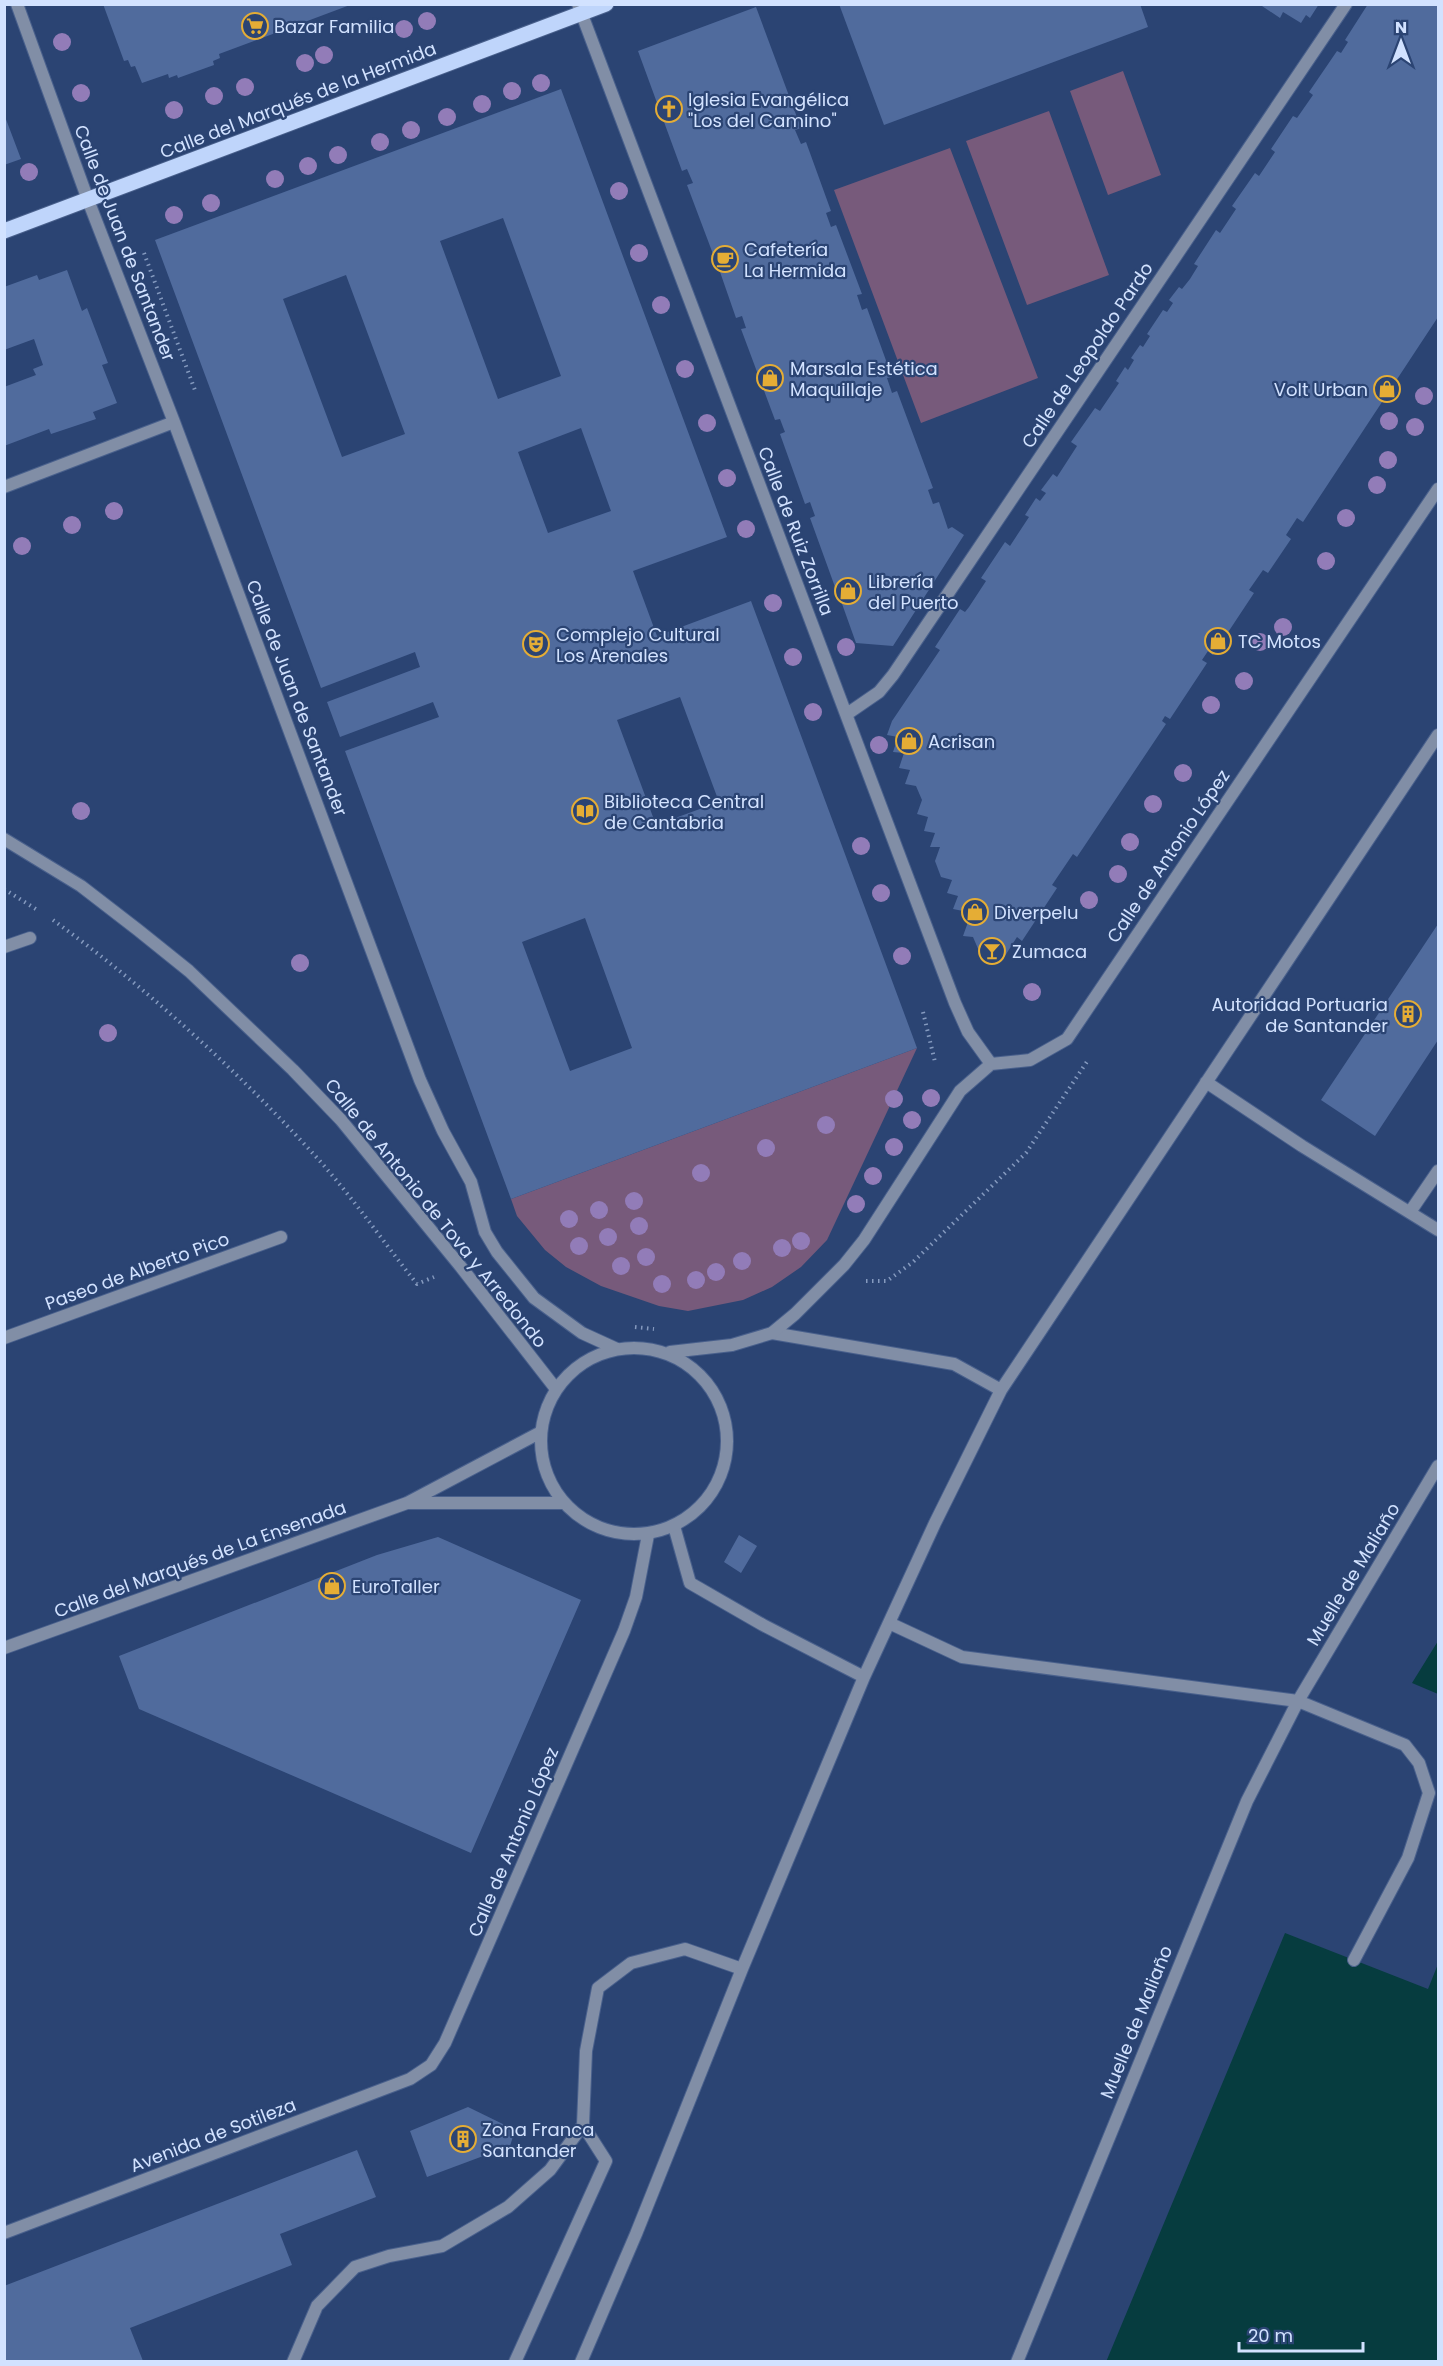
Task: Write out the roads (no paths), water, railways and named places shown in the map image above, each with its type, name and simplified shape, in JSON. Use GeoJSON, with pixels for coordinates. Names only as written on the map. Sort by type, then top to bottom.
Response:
{"type":"FeatureCollection","features":[{"type":"Feature","properties":{"kind":"main road","name":"Calle del Marqués de la Hermida"},"geometry":{"type":"LineString","coordinates":[[4,231],[579,9],[606,4]]}},
{"type":"Feature","properties":{"kind":"street","name":"Calle de Juan de Santander"},"geometry":{"type":"LineString","coordinates":[[16,4],[420,1080],[443,1131],[471,1182],[485,1232],[497,1252],[534,1298],[582,1333],[617,1349]]}},
{"type":"Feature","properties":{"kind":"street","name":"Calle de Leopoldo Pardo"},"geometry":{"type":"LineString","coordinates":[[847,714],[879,692],[893,675],[1346,4]]}},
{"type":"Feature","properties":{"kind":"street","name":"Calle de Ruiz Zorrilla"},"geometry":{"type":"LineString","coordinates":[[579,9],[955,1003],[968,1032],[991,1064]]}},
{"type":"Feature","properties":{"kind":"street"},"geometry":{"type":"LineString","coordinates":[[4,487],[174,422]]}},
{"type":"Feature","properties":{"kind":"street","name":"Calle de Antonio López"},"geometry":{"type":"LineString","coordinates":[[991,1064],[1030,1060],[1067,1040],[1438,489]]}},
{"type":"Feature","properties":{"kind":"street"},"geometry":{"type":"LineString","coordinates":[[581,2361],[636,2234],[742,1969],[864,1677],[1001,1390],[1438,735]]}},
{"type":"Feature","properties":{"kind":"street","name":"Calle de Antonio de Tova y Arredondo"},"geometry":{"type":"LineString","coordinates":[[4,839],[81,886],[138,930],[189,971],[293,1070],[341,1120],[461,1267],[556,1389]]}},
{"type":"Feature","properties":{"kind":"street"},"geometry":{"type":"LineString","coordinates":[[4,947],[30,938]]}},
{"type":"Feature","properties":{"kind":"street"},"geometry":{"type":"LineString","coordinates":[[670,1352],[698,1373],[717,1397],[727,1425],[727,1456],[718,1485],[699,1509],[674,1526],[648,1534],[630,1535],[608,1531],[584,1520],[563,1503],[549,1481],[541,1454],[541,1432],[546,1410],[556,1389],[573,1371],[587,1361],[617,1349],[643,1348],[670,1352],[732,1345],[771,1333],[795,1314],[844,1265],[864,1240],[960,1091],[991,1064]]}},
{"type":"Feature","properties":{"kind":"street"},"geometry":{"type":"LineString","coordinates":[[1206,1082],[1302,1146],[1438,1230]]}},
{"type":"Feature","properties":{"kind":"street"},"geometry":{"type":"LineString","coordinates":[[1410,1212],[1438,1171]]}},
{"type":"Feature","properties":{"kind":"street","name":"Paseo de Alberto Pico"},"geometry":{"type":"LineString","coordinates":[[4,1338],[281,1237]]}},
{"type":"Feature","properties":{"kind":"street"},"geometry":{"type":"LineString","coordinates":[[771,1333],[954,1364],[1001,1390]]}},
{"type":"Feature","properties":{"kind":"street","name":"Calle del Marqués de La Ensenada"},"geometry":{"type":"LineString","coordinates":[[4,1648],[407,1503],[541,1432]]}},
{"type":"Feature","properties":{"kind":"street","name":"Muelle de Maliaño"},"geometry":{"type":"LineString","coordinates":[[1017,2361],[1246,1801],[1298,1701],[1438,1466]]}},
{"type":"Feature","properties":{"kind":"street","name":"Calle del Marqués de La Ensenada"},"geometry":{"type":"LineString","coordinates":[[407,1503],[563,1503]]}},
{"type":"Feature","properties":{"kind":"street"},"geometry":{"type":"LineString","coordinates":[[674,1526],[690,1583],[763,1625],[864,1677]]}},
{"type":"Feature","properties":{"kind":"street","name":"Calle de Antonio López"},"geometry":{"type":"LineString","coordinates":[[432,2065],[445,2043],[624,1631],[636,1597],[648,1534]]}},
{"type":"Feature","properties":{"kind":"street"},"geometry":{"type":"LineString","coordinates":[[889,1623],[962,1657],[1298,1701],[1405,1745],[1419,1763],[1429,1793],[1408,1858],[1354,1960]]}},
{"type":"Feature","properties":{"kind":"street"},"geometry":{"type":"LineString","coordinates":[[293,2361],[317,2306],[355,2267],[389,2256],[442,2246],[508,2207],[550,2170],[583,2125],[586,2051],[598,1988],[632,1963],[685,1949],[742,1969]]}},
{"type":"Feature","properties":{"kind":"street","name":"Avenida de Sotileza"},"geometry":{"type":"LineString","coordinates":[[4,2233],[410,2079],[432,2065]]}},
{"type":"Feature","properties":{"kind":"street"},"geometry":{"type":"LineString","coordinates":[[515,2361],[606,2161],[583,2125]]}},
{"type":"Feature","properties":{"kind":"place","name":"Bazar Familia"},"geometry":{"type":"Point","coordinates":[255,26]}},
{"type":"Feature","properties":{"kind":"place","name":"Iglesia Evangélica \"Los del Camino\""},"geometry":{"type":"Point","coordinates":[669,109]}},
{"type":"Feature","properties":{"kind":"place","name":"Cafetería La Hermida"},"geometry":{"type":"Point","coordinates":[725,259]}},
{"type":"Feature","properties":{"kind":"place","name":"Marsala Estética Maquillaje"},"geometry":{"type":"Point","coordinates":[770,378]}},
{"type":"Feature","properties":{"kind":"place","name":"Volt Urban"},"geometry":{"type":"Point","coordinates":[1387,389]}},
{"type":"Feature","properties":{"kind":"place","name":"Librería del Puerto"},"geometry":{"type":"Point","coordinates":[848,591]}},
{"type":"Feature","properties":{"kind":"place","name":"TC Motos"},"geometry":{"type":"Point","coordinates":[1218,641]}},
{"type":"Feature","properties":{"kind":"place","name":"Complejo Cultural Los Arenales"},"geometry":{"type":"Point","coordinates":[536,644]}},
{"type":"Feature","properties":{"kind":"place","name":"Acrisan"},"geometry":{"type":"Point","coordinates":[909,741]}},
{"type":"Feature","properties":{"kind":"place","name":"Biblioteca Central de Cantabria"},"geometry":{"type":"Point","coordinates":[585,811]}},
{"type":"Feature","properties":{"kind":"place","name":"Diverpelu"},"geometry":{"type":"Point","coordinates":[975,912]}},
{"type":"Feature","properties":{"kind":"place","name":"Zumaca"},"geometry":{"type":"Point","coordinates":[992,951]}},
{"type":"Feature","properties":{"kind":"place","name":"Autoridad Portuaria de Santander"},"geometry":{"type":"Point","coordinates":[1408,1014]}},
{"type":"Feature","properties":{"kind":"place","name":"EuroTaller"},"geometry":{"type":"Point","coordinates":[332,1586]}},
{"type":"Feature","properties":{"kind":"place","name":"Zona Franca Santander"},"geometry":{"type":"Point","coordinates":[463,2139]}}]}
